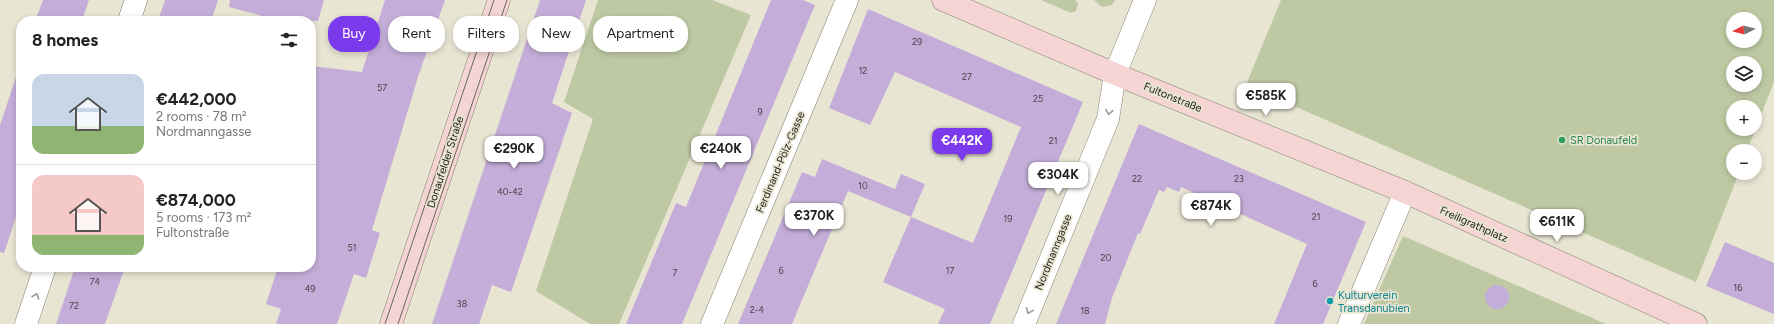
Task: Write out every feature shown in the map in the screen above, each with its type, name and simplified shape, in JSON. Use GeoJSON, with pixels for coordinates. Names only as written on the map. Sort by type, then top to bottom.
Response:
{"type":"FeatureCollection","features":[{"type":"Feature","properties":{"kind":"street"},"geometry":{"type":"LineString","coordinates":[[131,16],[136,0]]}},
{"type":"Feature","properties":{"kind":"street","name":"Donaufelder Straße"},"geometry":{"type":"LineString","coordinates":[[391,324],[499,0]]}},
{"type":"Feature","properties":{"kind":"street","name":"Ferdinand-Pölz-Gasse"},"geometry":{"type":"LineString","coordinates":[[712,324],[847,0]]}},
{"type":"Feature","properties":{"kind":"street","name":"Fultonstraße"},"geometry":{"type":"LineString","coordinates":[[943,0],[1115,74],[1405,192]]}},
{"type":"Feature","properties":{"kind":"street","name":"Nordmanngasse"},"geometry":{"type":"LineString","coordinates":[[1024,324],[1108,119],[1115,74],[1145,0]]}},
{"type":"Feature","properties":{"kind":"street"},"geometry":{"type":"LineString","coordinates":[[1350,324],[1405,192]]}},
{"type":"Feature","properties":{"kind":"street","name":"Freiligrathplatz"},"geometry":{"type":"LineString","coordinates":[[1405,192],[1696,324]]}},
{"type":"Feature","properties":{"kind":"street"},"geometry":{"type":"LineString","coordinates":[[26,324],[43,272]]}},
{"type":"Feature","properties":{"kind":"green space"},"geometry":{"type":"Polygon","coordinates":[[[598,0],[712,0],[751,15],[619,324],[590,324],[536,291],[593,119],[564,102],[581,52],[585,52],[585,39],[598,0]]]}},
{"type":"Feature","properties":{"kind":"green space"},"geometry":{"type":"Polygon","coordinates":[[[1041,0],[1075,0],[1078,4],[1076,11],[1071,13],[1041,0]]]}},
{"type":"Feature","properties":{"kind":"green space"},"geometry":{"type":"Polygon","coordinates":[[[1094,0],[1115,0],[1112,5],[1102,7],[1094,0]]]}},
{"type":"Feature","properties":{"kind":"green space","name":"SR Donaufeld"},"geometry":{"type":"Polygon","coordinates":[[[1281,0],[1774,0],[1774,82],[1762,113],[1762,100],[1726,100],[1726,136],[1753,136],[1750,144],[1726,144],[1726,180],[1736,180],[1696,282],[1246,85],[1281,0]]]}},
{"type":"Feature","properties":{"kind":"green space"},"geometry":{"type":"Polygon","coordinates":[[[1403,236],[1606,324],[1364,324],[1403,236]]]}},
{"type":"Feature","properties":{"kind":"building"},"geometry":{"type":"Polygon","coordinates":[[[43,0],[89,0],[84,16],[37,16],[43,0]]]}},
{"type":"Feature","properties":{"kind":"building"},"geometry":{"type":"Polygon","coordinates":[[[165,0],[218,0],[213,16],[160,16],[165,0]]]}},
{"type":"Feature","properties":{"kind":"building"},"geometry":{"type":"Polygon","coordinates":[[[230,0],[324,0],[318,21],[316,21],[316,16],[262,16],[229,7],[230,0]]]}},
{"type":"Feature","properties":{"kind":"building"},"geometry":{"type":"Polygon","coordinates":[[[385,0],[445,0],[439,16],[388,16],[388,52],[427,52],[372,230],[380,233],[366,278],[354,274],[337,324],[276,324],[281,309],[266,304],[276,272],[316,272],[316,67],[362,72],[368,52],[380,52],[380,16],[385,0]]]}},
{"type":"Feature","properties":{"kind":"building"},"geometry":{"type":"Polygon","coordinates":[[[540,0],[586,0],[581,16],[535,16],[540,0]]]}},
{"type":"Feature","properties":{"kind":"building"},"geometry":{"type":"Polygon","coordinates":[[[771,0],[803,0],[815,5],[682,324],[626,324],[676,203],[686,207],[771,0]]]}},
{"type":"Feature","properties":{"kind":"building"},"geometry":{"type":"Polygon","coordinates":[[[868,9],[1083,102],[990,324],[938,324],[945,309],[883,282],[911,217],[973,243],[1021,127],[895,72],[870,125],[829,108],[868,9]]]}},
{"type":"Feature","properties":{"kind":"building"},"geometry":{"type":"Polygon","coordinates":[[[527,39],[527,52],[569,52],[552,103],[572,113],[511,292],[492,285],[479,324],[432,324],[527,39]]]}},
{"type":"Feature","properties":{"kind":"building"},"geometry":{"type":"Polygon","coordinates":[[[16,77],[16,217],[4,253],[0,252],[0,125],[16,77]]]}},
{"type":"Feature","properties":{"kind":"building"},"geometry":{"type":"Polygon","coordinates":[[[1139,124],[1366,222],[1323,324],[1274,324],[1307,244],[1181,187],[1179,192],[1167,187],[1164,192],[1159,190],[1140,234],[1138,233],[1112,298],[1105,324],[1056,324],[1139,124]]]}},
{"type":"Feature","properties":{"kind":"building"},"geometry":{"type":"Polygon","coordinates":[[[822,159],[895,189],[901,174],[925,184],[911,217],[848,191],[792,324],[738,324],[802,172],[815,177],[822,159]]]}},
{"type":"Feature","properties":{"kind":"building"},"geometry":{"type":"Polygon","coordinates":[[[1725,242],[1774,263],[1774,314],[1706,286],[1725,242]]]}},
{"type":"Feature","properties":{"kind":"building"},"geometry":{"type":"Polygon","coordinates":[[[73,272],[123,272],[105,324],[56,324],[73,272]]]}},
{"type":"Feature","properties":{"kind":"building"},"geometry":{"type":"Polygon","coordinates":[[[1497,285],[1505,289],[1509,297],[1505,305],[1497,309],[1489,305],[1485,297],[1489,289],[1497,285]]]}},
{"type":"Feature","properties":{"kind":"tram line"},"geometry":{"type":"LineString","coordinates":[[385,324],[494,0]]}},
{"type":"Feature","properties":{"kind":"tram line"},"geometry":{"type":"LineString","coordinates":[[398,324],[507,0]]}},
{"type":"Feature","properties":{"kind":"place","name":"SR Donaufeld"},"geometry":{"type":"Point","coordinates":[1562,140]}},
{"type":"Feature","properties":{"kind":"place","name":"Kulturverein Transdanubien"},"geometry":{"type":"Point","coordinates":[1330,301]}}]}
